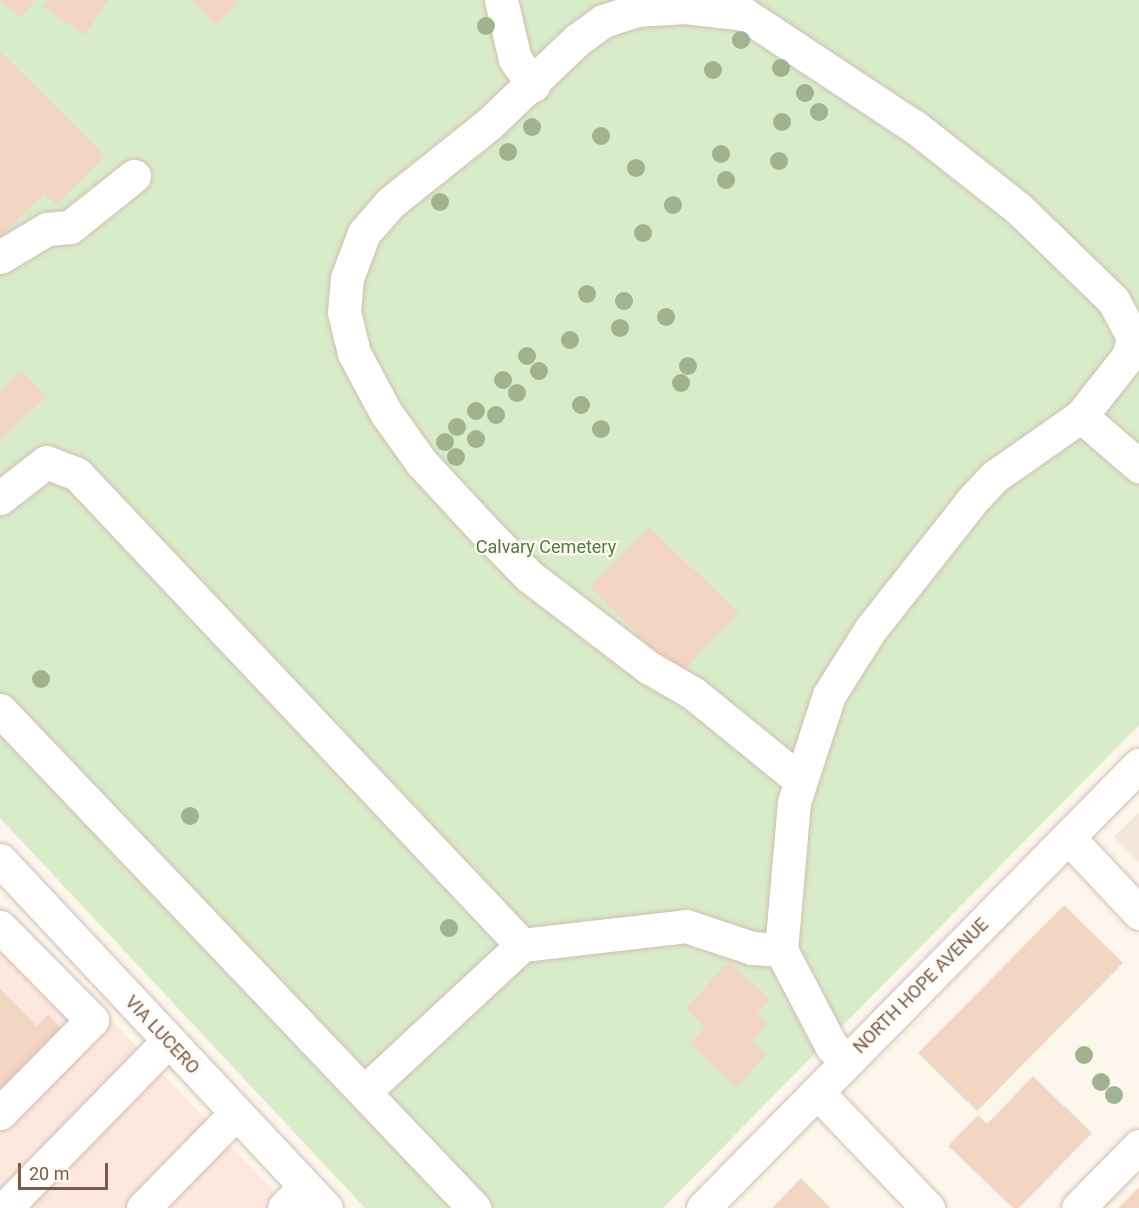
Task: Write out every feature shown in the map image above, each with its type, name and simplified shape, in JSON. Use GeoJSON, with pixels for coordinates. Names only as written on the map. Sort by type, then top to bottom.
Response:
{"type":"FeatureCollection","features":[{"type":"Feature","properties":{"kind":"street"},"geometry":{"type":"LineString","coordinates":[[501,0],[514,59],[533,85]]}},
{"type":"Feature","properties":{"kind":"street"},"geometry":{"type":"LineString","coordinates":[[800,780],[693,693],[648,667],[530,576],[421,462],[386,413],[354,353],[344,312],[347,279],[364,233],[390,203],[533,85],[603,21],[636,10],[743,7],[924,135],[1018,208],[1113,300],[1133,337],[1129,355],[1081,416],[994,477],[914,571],[829,695],[800,780],[785,866],[781,950],[804,993],[816,1044],[834,1074],[928,1208]]}},
{"type":"Feature","properties":{"kind":"street"},"geometry":{"type":"LineString","coordinates":[[0,257],[46,229],[70,227],[134,176]]}},
{"type":"Feature","properties":{"kind":"street"},"geometry":{"type":"LineString","coordinates":[[1081,416],[1139,466]]}},
{"type":"Feature","properties":{"kind":"street"},"geometry":{"type":"LineString","coordinates":[[0,498],[46,462],[77,474],[522,945]]}},
{"type":"Feature","properties":{"kind":"street"},"geometry":{"type":"LineString","coordinates":[[0,710],[474,1208]]}},
{"type":"Feature","properties":{"kind":"street","name":"NORTH HOPE AVENUE"},"geometry":{"type":"LineString","coordinates":[[710,1206],[834,1074],[1139,765]]}},
{"type":"Feature","properties":{"kind":"street"},"geometry":{"type":"LineString","coordinates":[[1068,837],[1139,913]]}},
{"type":"Feature","properties":{"kind":"street","name":"VIA LUCERO"},"geometry":{"type":"LineString","coordinates":[[0,860],[236,1113],[305,1201]]}},
{"type":"Feature","properties":{"kind":"street"},"geometry":{"type":"LineString","coordinates":[[364,1092],[522,945],[686,926],[752,948],[781,950]]}},
{"type":"Feature","properties":{"kind":"street"},"geometry":{"type":"LineString","coordinates":[[0,927],[92,1020],[0,1113]]}},
{"type":"Feature","properties":{"kind":"street"},"geometry":{"type":"LineString","coordinates":[[5,1208],[168,1041]]}},
{"type":"Feature","properties":{"kind":"street"},"geometry":{"type":"LineString","coordinates":[[143,1208],[236,1113]]}},
{"type":"Feature","properties":{"kind":"street"},"geometry":{"type":"LineString","coordinates":[[1078,1208],[1139,1146]]}},
{"type":"Feature","properties":{"kind":"shaded area"},"geometry":{"type":"Polygon","coordinates":[[[1139,812],[1139,862],[1114,837],[1139,812]]]}},
{"type":"Feature","properties":{"kind":"shaded area"},"geometry":{"type":"Polygon","coordinates":[[[0,903],[290,1208],[0,1208],[0,903]]]}},
{"type":"Feature","properties":{"kind":"green space","name":"Calvary Cemetery"},"geometry":{"type":"Polygon","coordinates":[[[0,0],[1139,0],[1139,725],[663,1208],[365,1208],[0,818],[0,0]]]}},
{"type":"Feature","properties":{"kind":"building"},"geometry":{"type":"Polygon","coordinates":[[[0,0],[35,0],[21,18],[0,0]]]}},
{"type":"Feature","properties":{"kind":"building"},"geometry":{"type":"Polygon","coordinates":[[[48,0],[108,0],[85,35],[43,7],[48,0]]]}},
{"type":"Feature","properties":{"kind":"building"},"geometry":{"type":"Polygon","coordinates":[[[191,0],[234,0],[237,3],[216,25],[191,0]]]}},
{"type":"Feature","properties":{"kind":"building"},"geometry":{"type":"Polygon","coordinates":[[[0,52],[105,156],[56,205],[44,193],[0,238],[0,52]]]}},
{"type":"Feature","properties":{"kind":"building"},"geometry":{"type":"Polygon","coordinates":[[[21,370],[46,396],[0,441],[0,391],[21,370]]]}},
{"type":"Feature","properties":{"kind":"building"},"geometry":{"type":"Polygon","coordinates":[[[649,527],[739,613],[680,674],[590,587],[649,527]]]}},
{"type":"Feature","properties":{"kind":"building"},"geometry":{"type":"Polygon","coordinates":[[[1064,905],[1123,963],[977,1111],[918,1053],[1064,905]]]}},
{"type":"Feature","properties":{"kind":"building"},"geometry":{"type":"Polygon","coordinates":[[[730,961],[770,1000],[757,1013],[768,1023],[752,1041],[766,1055],[736,1087],[690,1044],[705,1027],[685,1008],[730,961]]]}},
{"type":"Feature","properties":{"kind":"building"},"geometry":{"type":"Polygon","coordinates":[[[0,989],[37,1026],[48,1015],[61,1028],[0,1090],[0,989]]]}},
{"type":"Feature","properties":{"kind":"building"},"geometry":{"type":"Polygon","coordinates":[[[1033,1076],[1092,1133],[1019,1208],[1013,1208],[948,1146],[978,1115],[987,1124],[1033,1076]]]}},
{"type":"Feature","properties":{"kind":"building"},"geometry":{"type":"Polygon","coordinates":[[[801,1178],[831,1208],[772,1208],[801,1178]]]}},
{"type":"Feature","properties":{"kind":"building"},"geometry":{"type":"Polygon","coordinates":[[[1139,1187],[1139,1208],[1118,1208],[1139,1187]]]}}]}
